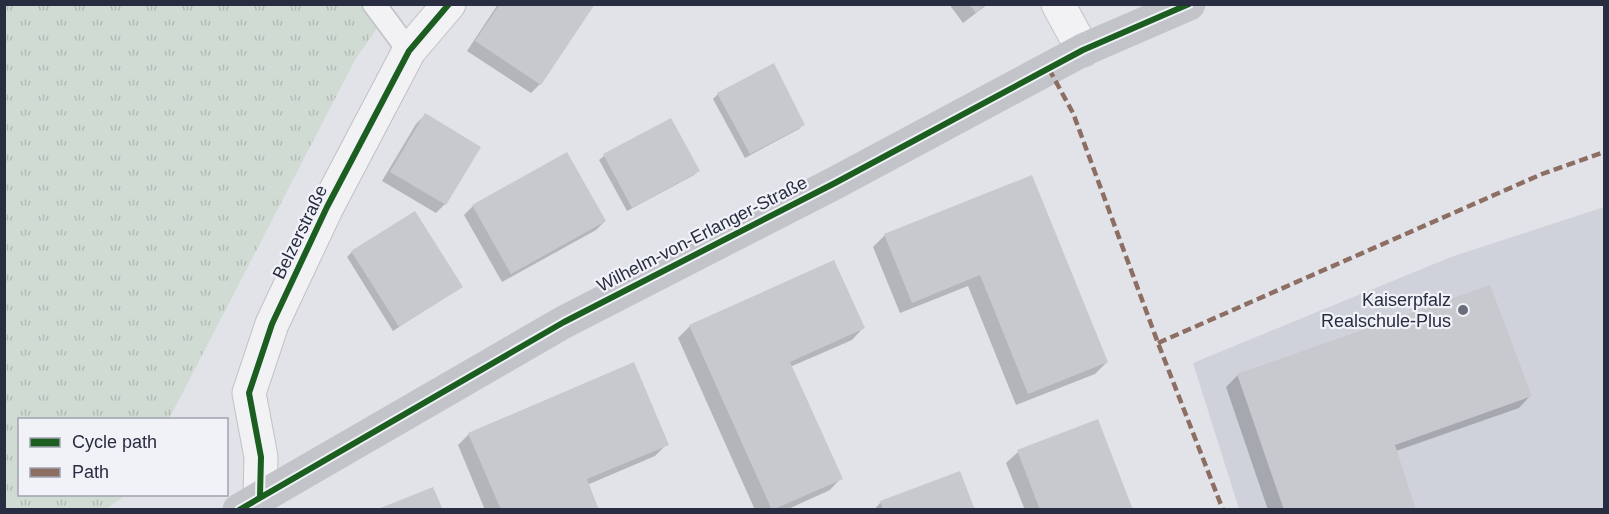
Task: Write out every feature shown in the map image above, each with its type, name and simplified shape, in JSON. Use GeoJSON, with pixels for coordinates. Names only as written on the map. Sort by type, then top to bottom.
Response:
{"type":"FeatureCollection","features":[{"type":"Feature","properties":{"kind":"main road","name":"Wilhelm-von-Erlanger-Straße"},"geometry":{"type":"LineString","coordinates":[[250,503],[564,322],[836,183],[1083,50],[1189,4]]}},
{"type":"Feature","properties":{"kind":"street","name":"Belzerstraße"},"geometry":{"type":"LineString","coordinates":[[250,503],[261,457],[249,393],[272,324],[327,207],[409,51],[449,4]]}},
{"type":"Feature","properties":{"kind":"street"},"geometry":{"type":"LineString","coordinates":[[1058,4],[1083,50]]}},
{"type":"Feature","properties":{"kind":"lane"},"geometry":{"type":"LineString","coordinates":[[374,4],[409,51]]}},
{"type":"Feature","properties":{"kind":"shaded area","name":"Kaiserpfalz Realschule-Plus"},"geometry":{"type":"Polygon","coordinates":[[[1604,207],[1604,509],[1239,509],[1193,363],[1451,257],[1604,207]]]}},
{"type":"Feature","properties":{"kind":"green space"},"geometry":{"type":"Polygon","coordinates":[[[4,5],[393,5],[355,60],[170,418],[18,418],[18,496],[125,496],[106,509],[5,509],[4,5]]]}},
{"type":"Feature","properties":{"kind":"building"},"geometry":{"type":"Polygon","coordinates":[[[500,4],[595,4],[541,85],[475,41],[500,4]]]}},
{"type":"Feature","properties":{"kind":"building"},"geometry":{"type":"Polygon","coordinates":[[[969,4],[986,4],[976,13],[969,4]]]}},
{"type":"Feature","properties":{"kind":"building"},"geometry":{"type":"Polygon","coordinates":[[[774,63],[805,125],[750,154],[717,93],[774,63]]]}},
{"type":"Feature","properties":{"kind":"building"},"geometry":{"type":"Polygon","coordinates":[[[425,113],[481,147],[446,205],[390,172],[425,113]]]}},
{"type":"Feature","properties":{"kind":"building"},"geometry":{"type":"Polygon","coordinates":[[[671,118],[700,171],[632,208],[603,154],[671,118]]]}},
{"type":"Feature","properties":{"kind":"building"},"geometry":{"type":"Polygon","coordinates":[[[567,152],[606,221],[511,274],[472,205],[567,152]]]}},
{"type":"Feature","properties":{"kind":"building"},"geometry":{"type":"Polygon","coordinates":[[[1032,175],[1108,362],[1028,394],[980,275],[912,303],[884,234],[1032,175]]]}},
{"type":"Feature","properties":{"kind":"building"},"geometry":{"type":"Polygon","coordinates":[[[415,211],[463,287],[399,327],[351,251],[415,211]]]}},
{"type":"Feature","properties":{"kind":"building"},"geometry":{"type":"Polygon","coordinates":[[[834,260],[865,328],[790,362],[843,479],[772,510],[689,325],[834,260]]]}},
{"type":"Feature","properties":{"kind":"building"},"geometry":{"type":"Polygon","coordinates":[[[1490,285],[1532,396],[1395,445],[1416,510],[1284,510],[1237,374],[1490,285]]]}},
{"type":"Feature","properties":{"kind":"building"},"geometry":{"type":"Polygon","coordinates":[[[634,362],[669,445],[587,479],[599,510],[501,510],[468,433],[634,362]]]}},
{"type":"Feature","properties":{"kind":"building"},"geometry":{"type":"Polygon","coordinates":[[[1098,419],[1133,510],[1040,510],[1017,450],[1098,419]]]}},
{"type":"Feature","properties":{"kind":"building"},"geometry":{"type":"Polygon","coordinates":[[[960,471],[975,510],[883,510],[880,501],[960,471]]]}},
{"type":"Feature","properties":{"kind":"building"},"geometry":{"type":"Polygon","coordinates":[[[433,487],[443,510],[378,510],[378,509],[433,487]]]}},
{"type":"Feature","properties":{"kind":"marked path"},"geometry":{"type":"LineString","coordinates":[[1049,69],[1073,113],[1223,510]]}},
{"type":"Feature","properties":{"kind":"marked path"},"geometry":{"type":"LineString","coordinates":[[1158,343],[1542,174],[1604,152]]}},
{"type":"Feature","properties":{"kind":"cycle path"},"geometry":{"type":"LineString","coordinates":[[260,496],[261,457],[249,393],[272,324],[327,207],[409,51],[449,4]]}},
{"type":"Feature","properties":{"kind":"cycle path"},"geometry":{"type":"LineString","coordinates":[[239,510],[564,322],[835,183],[1083,50],[1189,4]]}},
{"type":"Feature","properties":{"kind":"place","name":"Kaiserpfalz Realschule-Plus"},"geometry":{"type":"Point","coordinates":[1463,310]}}]}
